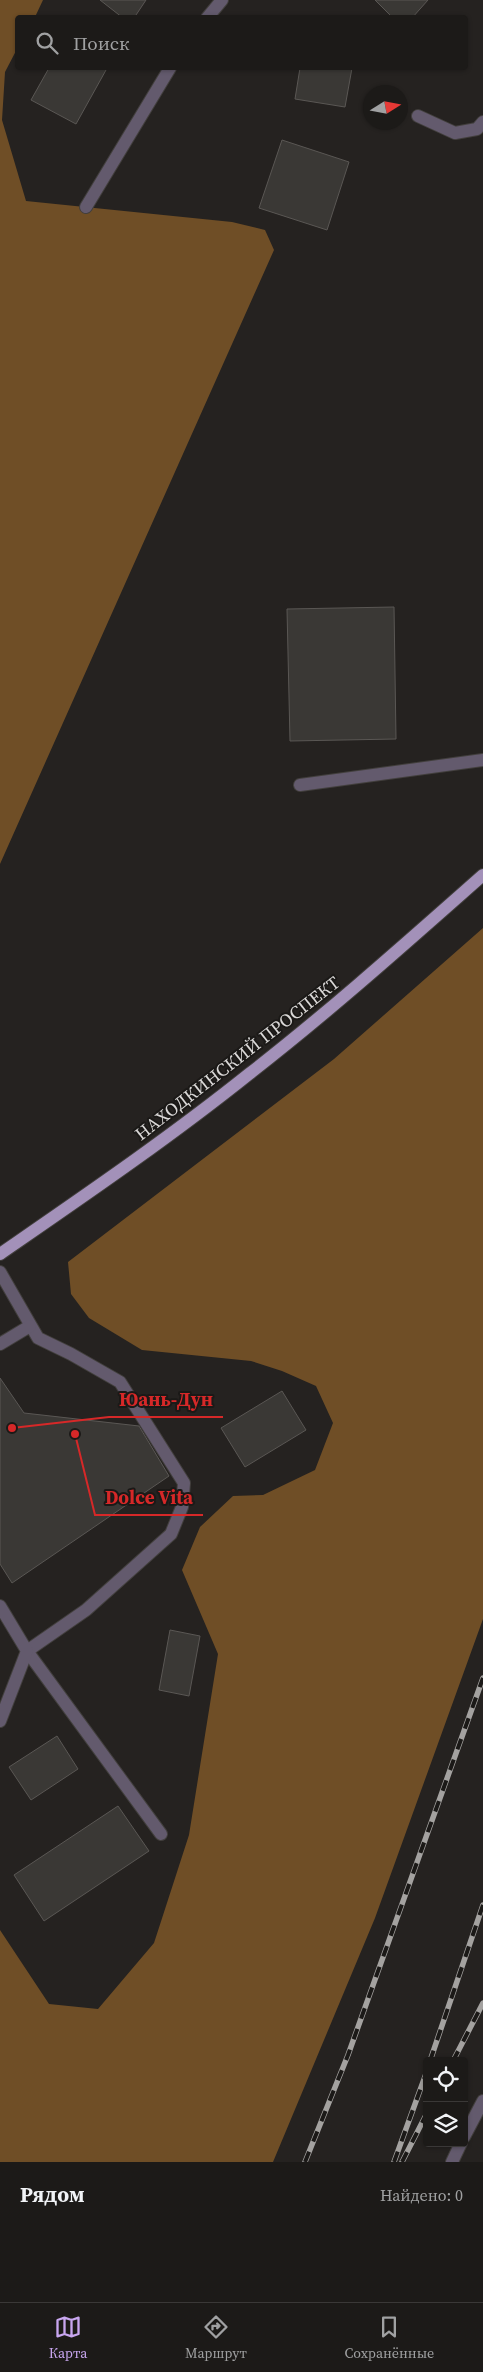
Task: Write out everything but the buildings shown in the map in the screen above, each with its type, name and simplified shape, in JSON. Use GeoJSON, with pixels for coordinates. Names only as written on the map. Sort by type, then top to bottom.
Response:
{"type":"FeatureCollection","features":[{"type":"Feature","properties":{"kind":"main road","name":"НАХОДКИНСКИЙ ПРОСПЕКТ"},"geometry":{"type":"LineString","coordinates":[[0,1254],[126,1167],[249,1075],[367,978],[483,875]]}},
{"type":"Feature","properties":{"kind":"street"},"geometry":{"type":"LineString","coordinates":[[210,15],[222,0]]}},
{"type":"Feature","properties":{"kind":"street"},"geometry":{"type":"LineString","coordinates":[[86,207],[169,70]]}},
{"type":"Feature","properties":{"kind":"street"},"geometry":{"type":"LineString","coordinates":[[418,116],[455,133],[477,129],[483,122]]}},
{"type":"Feature","properties":{"kind":"street"},"geometry":{"type":"LineString","coordinates":[[300,785],[483,760]]}},
{"type":"Feature","properties":{"kind":"street"},"geometry":{"type":"LineString","coordinates":[[0,1272],[38,1338],[71,1354],[120,1382],[184,1483],[182,1507],[171,1534],[86,1610],[27,1651],[0,1722]]}},
{"type":"Feature","properties":{"kind":"street"},"geometry":{"type":"LineString","coordinates":[[0,1344],[30,1326]]}},
{"type":"Feature","properties":{"kind":"street"},"geometry":{"type":"LineString","coordinates":[[0,1606],[27,1651],[161,1834]]}},
{"type":"Feature","properties":{"kind":"street"},"geometry":{"type":"LineString","coordinates":[[468,2129],[483,2101]]}},
{"type":"Feature","properties":{"kind":"street"},"geometry":{"type":"LineString","coordinates":[[452,2162],[459,2147]]}},
{"type":"Feature","properties":{"kind":"shaded area"},"geometry":{"type":"Polygon","coordinates":[[[0,0],[43,0],[36,15],[15,15],[15,53],[5,72],[2,120],[26,201],[232,222],[265,230],[274,250],[0,864],[0,0]]]}},
{"type":"Feature","properties":{"kind":"shaded area"},"geometry":{"type":"Polygon","coordinates":[[[483,928],[483,1619],[375,1918],[273,2162],[0,2162],[0,1930],[49,2004],[98,2009],[154,1943],[189,1835],[218,1654],[182,1570],[200,1527],[233,1496],[263,1495],[315,1470],[333,1423],[316,1386],[282,1371],[251,1361],[142,1350],[89,1318],[71,1294],[68,1262],[334,1059],[483,928]]]}},
{"type":"Feature","properties":{"kind":"railway"},"geometry":{"type":"LineString","coordinates":[[305,2162],[348,2055],[483,1678]]}},
{"type":"Feature","properties":{"kind":"railway"},"geometry":{"type":"LineString","coordinates":[[431,2057],[483,1905]]}},
{"type":"Feature","properties":{"kind":"railway"},"geometry":{"type":"LineString","coordinates":[[455,2057],[483,2003]]}},
{"type":"Feature","properties":{"kind":"railway"},"geometry":{"type":"LineString","coordinates":[[394,2162],[423,2082]]}},
{"type":"Feature","properties":{"kind":"railway"},"geometry":{"type":"LineString","coordinates":[[402,2162],[423,2121]]}},
{"type":"Feature","properties":{"kind":"place","name":"Юань-Дун"},"geometry":{"type":"Point","coordinates":[12,1428]}},
{"type":"Feature","properties":{"kind":"place","name":"Dolce Vita"},"geometry":{"type":"Point","coordinates":[75,1434]}}]}
